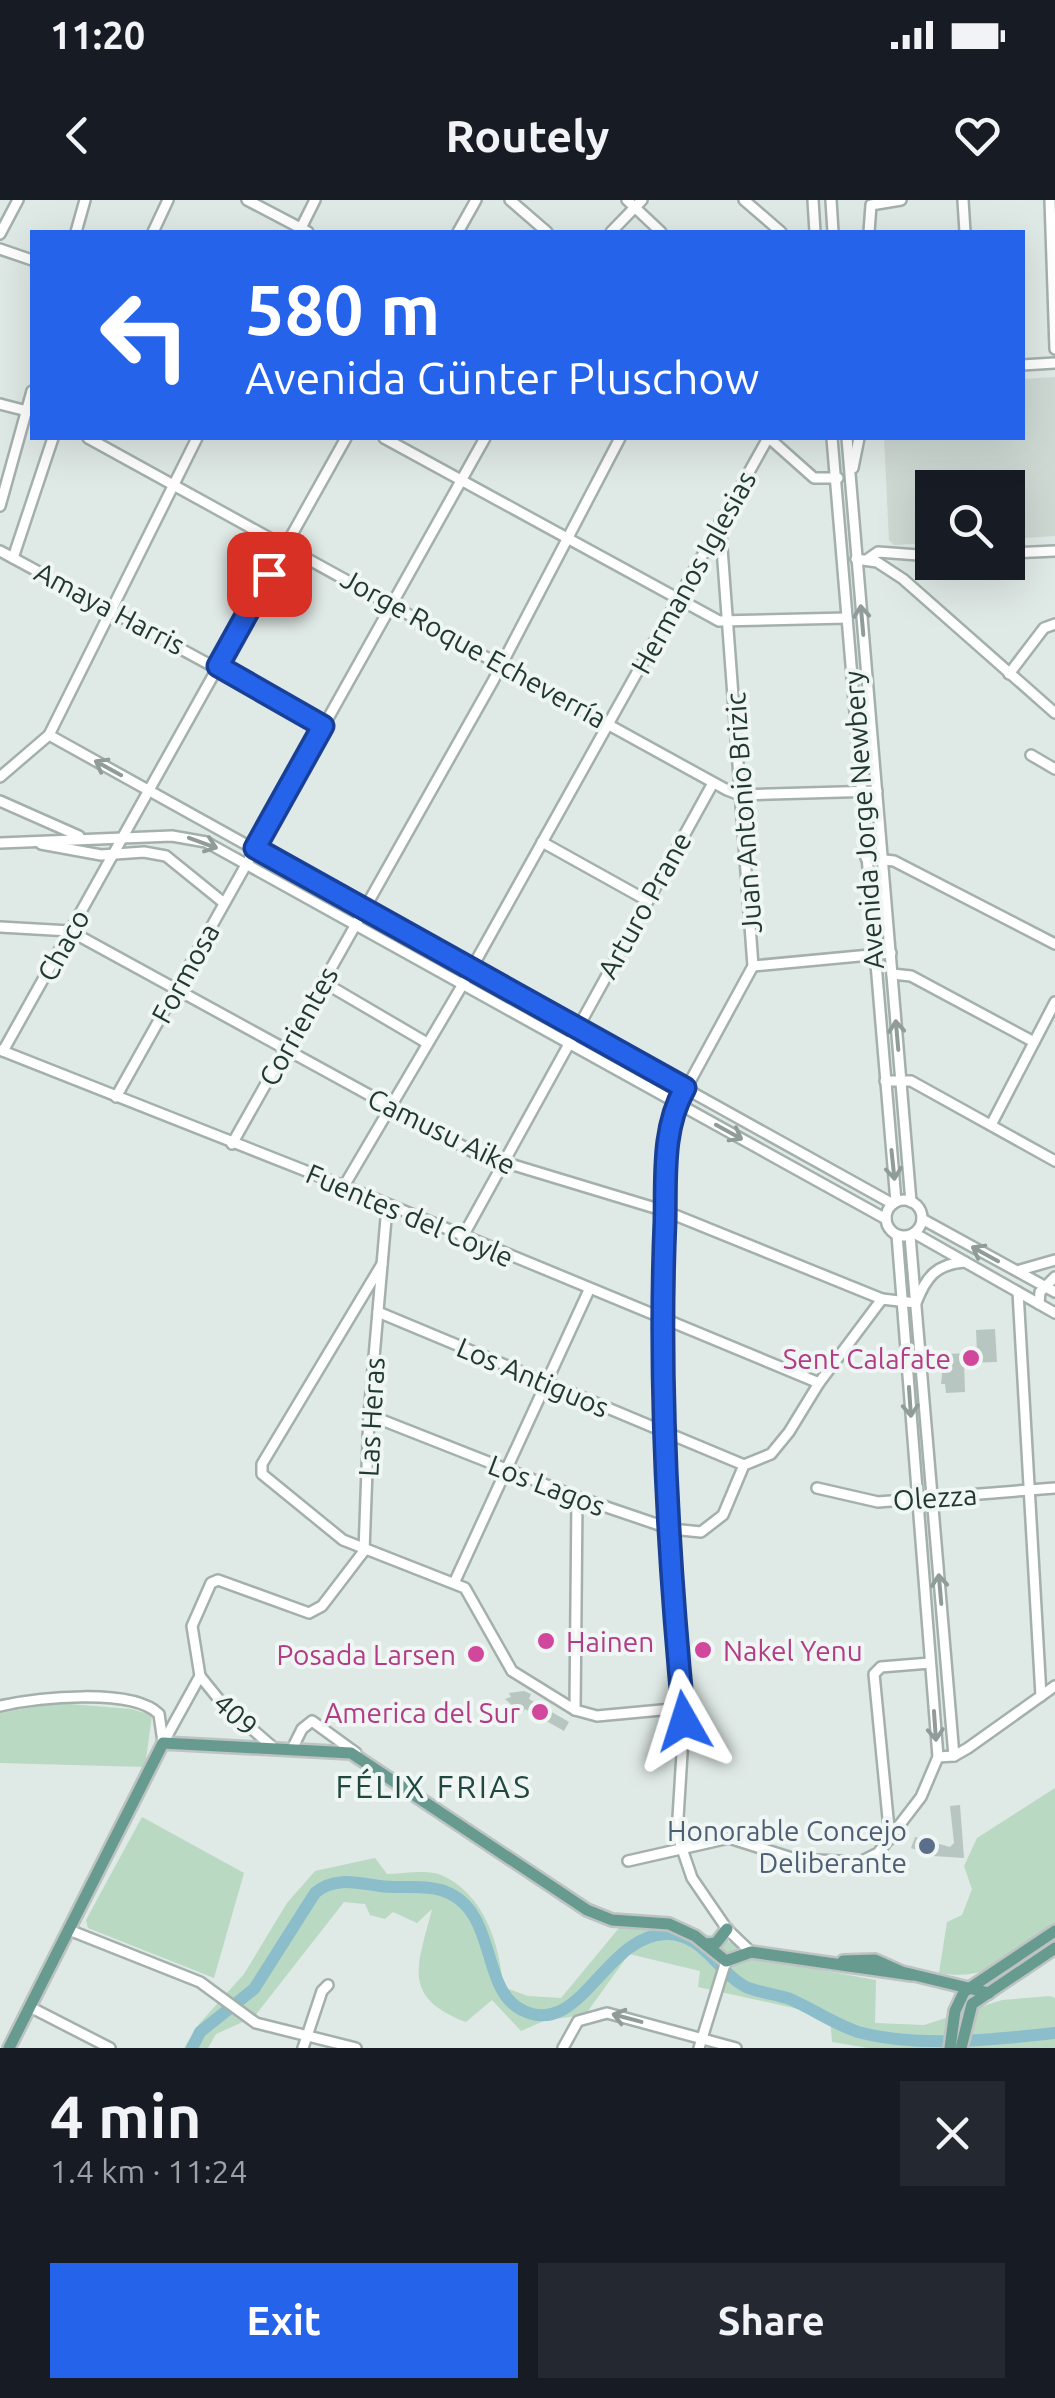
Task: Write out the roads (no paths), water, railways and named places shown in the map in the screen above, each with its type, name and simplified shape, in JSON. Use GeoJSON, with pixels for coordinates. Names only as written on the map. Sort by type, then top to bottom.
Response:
{"type":"FeatureCollection","features":[{"type":"Feature","properties":{"kind":"main road"},"geometry":{"type":"LineString","coordinates":[[9,2048],[162,1743],[344,1752],[366,1761],[587,1910],[612,1920],[670,1924],[706,1944],[724,1968],[751,1952],[912,1974],[989,1993]]}},
{"type":"Feature","properties":{"kind":"main road"},"geometry":{"type":"LineString","coordinates":[[706,1944],[716,1943],[727,1929]]}},
{"type":"Feature","properties":{"kind":"main road"},"geometry":{"type":"LineString","coordinates":[[950,2048],[970,1987],[1017,1961],[1055,1932]]}},
{"type":"Feature","properties":{"kind":"main road"},"geometry":{"type":"LineString","coordinates":[[960,2008],[1055,1948]]}},
{"type":"Feature","properties":{"kind":"main road"},"geometry":{"type":"LineString","coordinates":[[950,1982],[987,1976]]}},
{"type":"Feature","properties":{"kind":"main road"},"geometry":{"type":"LineString","coordinates":[[950,1982],[960,2008],[962,2048]]}},
{"type":"Feature","properties":{"kind":"street"},"geometry":{"type":"LineString","coordinates":[[0,234],[18,200]]}},
{"type":"Feature","properties":{"kind":"street"},"geometry":{"type":"LineString","coordinates":[[77,230],[85,200]]}},
{"type":"Feature","properties":{"kind":"street"},"geometry":{"type":"LineString","coordinates":[[154,230],[168,200]]}},
{"type":"Feature","properties":{"kind":"street"},"geometry":{"type":"LineString","coordinates":[[247,200],[301,230]]}},
{"type":"Feature","properties":{"kind":"street"},"geometry":{"type":"LineString","coordinates":[[303,230],[315,200]]}},
{"type":"Feature","properties":{"kind":"street"},"geometry":{"type":"LineString","coordinates":[[459,230],[476,200]]}},
{"type":"Feature","properties":{"kind":"street"},"geometry":{"type":"LineString","coordinates":[[510,200],[545,230]]}},
{"type":"Feature","properties":{"kind":"street"},"geometry":{"type":"LineString","coordinates":[[744,200],[778,230]]}},
{"type":"Feature","properties":{"kind":"street"},"geometry":{"type":"LineString","coordinates":[[813,200],[815,230]]}},
{"type":"Feature","properties":{"kind":"street"},"geometry":{"type":"LineString","coordinates":[[831,200],[833,230]]}},
{"type":"Feature","properties":{"kind":"street"},"geometry":{"type":"LineString","coordinates":[[869,230],[871,204],[902,200]]}},
{"type":"Feature","properties":{"kind":"street"},"geometry":{"type":"LineString","coordinates":[[964,200],[965,230]]}},
{"type":"Feature","properties":{"kind":"street"},"geometry":{"type":"LineString","coordinates":[[1050,200],[1055,349]]}},
{"type":"Feature","properties":{"kind":"street"},"geometry":{"type":"LineString","coordinates":[[613,230],[635,202],[660,230]]}},
{"type":"Feature","properties":{"kind":"street"},"geometry":{"type":"LineString","coordinates":[[0,249],[30,259]]}},
{"type":"Feature","properties":{"kind":"street"},"geometry":{"type":"LineString","coordinates":[[1025,365],[1055,364]]}},
{"type":"Feature","properties":{"kind":"street"},"geometry":{"type":"LineString","coordinates":[[0,404],[30,411],[0,506]]}},
{"type":"Feature","properties":{"kind":"street"},"geometry":{"type":"LineString","coordinates":[[13,558],[52,440]]}},
{"type":"Feature","properties":{"kind":"street","name":"Jorge Roque Echeverría"},"geometry":{"type":"LineString","coordinates":[[92,440],[713,783],[740,795],[876,791]]}},
{"type":"Feature","properties":{"kind":"street"},"geometry":{"type":"LineString","coordinates":[[0,777],[49,736],[196,440]]}},
{"type":"Feature","properties":{"kind":"street","name":"Chaco"},"geometry":{"type":"LineString","coordinates":[[2,1051],[345,440]]}},
{"type":"Feature","properties":{"kind":"street"},"geometry":{"type":"LineString","coordinates":[[388,440],[676,598],[729,623],[847,618]]}},
{"type":"Feature","properties":{"kind":"street","name":"Formosa"},"geometry":{"type":"LineString","coordinates":[[116,1097],[484,440]]}},
{"type":"Feature","properties":{"kind":"street","name":"Corrientes"},"geometry":{"type":"LineString","coordinates":[[232,1144],[501,663],[619,440]]}},
{"type":"Feature","properties":{"kind":"street","name":"Hermanos Iglesias"},"geometry":{"type":"LineString","coordinates":[[344,1186],[463,984],[768,440]]}},
{"type":"Feature","properties":{"kind":"street"},"geometry":{"type":"LineString","coordinates":[[771,440],[814,478],[850,475],[859,440]]}},
{"type":"Feature","properties":{"kind":"street","name":"Avenida Jorge Newbery"},"geometry":{"type":"LineString","coordinates":[[832,440],[895,1203]]}},
{"type":"Feature","properties":{"kind":"street","name":"Avenida Jorge Newbery"},"geometry":{"type":"LineString","coordinates":[[848,440],[911,1202]]}},
{"type":"Feature","properties":{"kind":"street","name":"Juan Antonio Brizic"},"geometry":{"type":"LineString","coordinates":[[676,1102],[753,966],[720,521]]}},
{"type":"Feature","properties":{"kind":"street","name":"Amaya Harris"},"geometry":{"type":"LineString","coordinates":[[0,550],[323,726]]}},
{"type":"Feature","properties":{"kind":"street"},"geometry":{"type":"LineString","coordinates":[[1025,552],[1055,551]]}},
{"type":"Feature","properties":{"kind":"street"},"geometry":{"type":"LineString","coordinates":[[868,559],[878,552],[915,555]]}},
{"type":"Feature","properties":{"kind":"street"},"geometry":{"type":"LineString","coordinates":[[856,559],[868,559],[912,586],[1009,674],[1052,707]]}},
{"type":"Feature","properties":{"kind":"street"},"geometry":{"type":"LineString","coordinates":[[1009,674],[1044,628],[1055,624]]}},
{"type":"Feature","properties":{"kind":"street"},"geometry":{"type":"LineString","coordinates":[[49,736],[895,1203],[911,1202],[922,1219],[1051,1290]]}},
{"type":"Feature","properties":{"kind":"street"},"geometry":{"type":"LineString","coordinates":[[1031,755],[1055,769]]}},
{"type":"Feature","properties":{"kind":"street","name":"Arturo Prane"},"geometry":{"type":"LineString","coordinates":[[462,1238],[713,783]]}},
{"type":"Feature","properties":{"kind":"street"},"geometry":{"type":"LineString","coordinates":[[0,801],[86,838]]}},
{"type":"Feature","properties":{"kind":"street"},"geometry":{"type":"LineString","coordinates":[[0,843],[86,838],[196,839],[886,1218],[897,1235],[938,1757],[927,1789],[890,1839],[868,1859],[850,1864],[795,1859],[738,1838],[628,1861]]}},
{"type":"Feature","properties":{"kind":"street"},"geometry":{"type":"LineString","coordinates":[[31,842],[88,854],[166,856],[224,903]]}},
{"type":"Feature","properties":{"kind":"street"},"geometry":{"type":"LineString","coordinates":[[542,842],[648,901]]}},
{"type":"Feature","properties":{"kind":"street"},"geometry":{"type":"LineString","coordinates":[[866,858],[883,857],[1051,940]]}},
{"type":"Feature","properties":{"kind":"street","name":"Camusu Aike"},"geometry":{"type":"LineString","coordinates":[[0,927],[70,931],[390,1109],[502,1164],[665,1211],[882,1299],[916,1303]]}},
{"type":"Feature","properties":{"kind":"street"},"geometry":{"type":"LineString","coordinates":[[753,966],[891,953]]}},
{"type":"Feature","properties":{"kind":"street"},"geometry":{"type":"LineString","coordinates":[[892,974],[911,976],[1034,1042]]}},
{"type":"Feature","properties":{"kind":"street"},"geometry":{"type":"LineString","coordinates":[[323,982],[427,1043]]}},
{"type":"Feature","properties":{"kind":"street"},"geometry":{"type":"LineString","coordinates":[[991,1125],[1055,1002]]}},
{"type":"Feature","properties":{"kind":"street","name":"Fuentes del Coyle"},"geometry":{"type":"LineString","coordinates":[[2,1051],[344,1186],[819,1383]]}},
{"type":"Feature","properties":{"kind":"street"},"geometry":{"type":"LineString","coordinates":[[885,1080],[901,1079],[1055,1161]]}},
{"type":"Feature","properties":{"kind":"street"},"geometry":{"type":"LineString","coordinates":[[676,1102],[668,1123],[661,1318],[683,1708],[676,1819],[687,1871],[727,1929],[751,1952]]}},
{"type":"Feature","properties":{"kind":"street"},"geometry":{"type":"LineString","coordinates":[[886,1218],[895,1203]]}},
{"type":"Feature","properties":{"kind":"street","name":"Las Heras"},"geometry":{"type":"LineString","coordinates":[[364,1550],[369,1415],[387,1207]]}},
{"type":"Feature","properties":{"kind":"street"},"geometry":{"type":"LineString","coordinates":[[922,1219],[912,1234],[916,1303],[954,1756]]}},
{"type":"Feature","properties":{"kind":"street"},"geometry":{"type":"LineString","coordinates":[[897,1235],[912,1234],[1055,1313]]}},
{"type":"Feature","properties":{"kind":"street"},"geometry":{"type":"LineString","coordinates":[[1015,1270],[1036,1269],[1055,1260]]}},
{"type":"Feature","properties":{"kind":"street"},"geometry":{"type":"LineString","coordinates":[[916,1303],[927,1278],[942,1265],[965,1262]]}},
{"type":"Feature","properties":{"kind":"street"},"geometry":{"type":"LineString","coordinates":[[382,1264],[262,1464],[264,1478],[332,1533],[364,1550],[455,1581],[471,1594],[512,1672],[575,1710],[597,1716],[683,1708]]}},
{"type":"Feature","properties":{"kind":"street"},"geometry":{"type":"LineString","coordinates":[[1039,1304],[1038,1296],[1051,1290],[1055,1277]]}},
{"type":"Feature","properties":{"kind":"street"},"geometry":{"type":"LineString","coordinates":[[455,1581],[590,1290]]}},
{"type":"Feature","properties":{"kind":"street"},"geometry":{"type":"LineString","coordinates":[[1018,1292],[1041,1696]]}},
{"type":"Feature","properties":{"kind":"street"},"geometry":{"type":"LineString","coordinates":[[744,1465],[771,1454],[882,1299]]}},
{"type":"Feature","properties":{"kind":"street","name":"Los Antiguos"},"geometry":{"type":"LineString","coordinates":[[378,1312],[744,1465]]}},
{"type":"Feature","properties":{"kind":"street","name":"Los Lagos"},"geometry":{"type":"LineString","coordinates":[[369,1415],[577,1497],[671,1529],[701,1532],[724,1515],[744,1465]]}},
{"type":"Feature","properties":{"kind":"street","name":"Olezza"},"geometry":{"type":"LineString","coordinates":[[817,1488],[878,1502],[1055,1488]]}},
{"type":"Feature","properties":{"kind":"street"},"geometry":{"type":"LineString","coordinates":[[575,1710],[577,1497]]}},
{"type":"Feature","properties":{"kind":"street"},"geometry":{"type":"LineString","coordinates":[[162,1743],[200,1676],[192,1626],[212,1584],[218,1580],[293,1610],[317,1610],[364,1550]]}},
{"type":"Feature","properties":{"kind":"street"},"geometry":{"type":"LineString","coordinates":[[927,1626],[943,1624]]}},
{"type":"Feature","properties":{"kind":"street"},"geometry":{"type":"LineString","coordinates":[[890,1839],[875,1671],[930,1662]]}},
{"type":"Feature","properties":{"kind":"street","name":"409"},"geometry":{"type":"LineString","coordinates":[[200,1676],[221,1702],[275,1748]]}},
{"type":"Feature","properties":{"kind":"street"},"geometry":{"type":"LineString","coordinates":[[938,1757],[954,1756],[1055,1686]]}},
{"type":"Feature","properties":{"kind":"street"},"geometry":{"type":"LineString","coordinates":[[0,1706],[54,1697],[141,1702],[159,1714],[162,1743]]}},
{"type":"Feature","properties":{"kind":"street"},"geometry":{"type":"LineString","coordinates":[[292,1750],[302,1728],[312,1721],[366,1761]]}},
{"type":"Feature","properties":{"kind":"street"},"geometry":{"type":"LineString","coordinates":[[69,1930],[200,1982],[244,2018],[356,2048]]}},
{"type":"Feature","properties":{"kind":"street"},"geometry":{"type":"LineString","coordinates":[[700,2043],[724,1968]]}},
{"type":"Feature","properties":{"kind":"street"},"geometry":{"type":"LineString","coordinates":[[303,2048],[328,1985]]}},
{"type":"Feature","properties":{"kind":"street"},"geometry":{"type":"LineString","coordinates":[[30,2007],[110,2048]]}},
{"type":"Feature","properties":{"kind":"street"},"geometry":{"type":"LineString","coordinates":[[563,2048],[568,2033],[584,2017],[607,2012],[700,2043],[736,2048]]}},
{"type":"Feature","properties":{"kind":"waterway"},"geometry":{"type":"LineString","coordinates":[[192,2048],[200,2032],[254,1989],[315,1893],[330,1884],[346,1882],[433,1888],[459,1899],[481,1930],[499,1985],[509,2000],[522,2010],[542,2015],[560,2011],[577,1999],[626,1951],[645,1939],[666,1934],[679,1935],[700,1946],[746,1987],[790,1999],[858,2032],[931,2041],[1055,2033]]}},
{"type":"Feature","properties":{"kind":"place","name":"Sent Calafate"},"geometry":{"type":"Point","coordinates":[971,1358]}},
{"type":"Feature","properties":{"kind":"place","name":"Hainen"},"geometry":{"type":"Point","coordinates":[546,1641]}},
{"type":"Feature","properties":{"kind":"place","name":"Nakel Yenu"},"geometry":{"type":"Point","coordinates":[703,1650]}},
{"type":"Feature","properties":{"kind":"place","name":"Posada Larsen"},"geometry":{"type":"Point","coordinates":[476,1654]}},
{"type":"Feature","properties":{"kind":"place","name":"America del Sur"},"geometry":{"type":"Point","coordinates":[540,1712]}},
{"type":"Feature","properties":{"kind":"place","name":"Honorable Concejo Deliberante"},"geometry":{"type":"Point","coordinates":[927,1846]}},
{"type":"Feature","properties":{"kind":"district","name":"FÉLIX FRIAS"},"geometry":{"type":"Point","coordinates":[434,1786]}}]}
